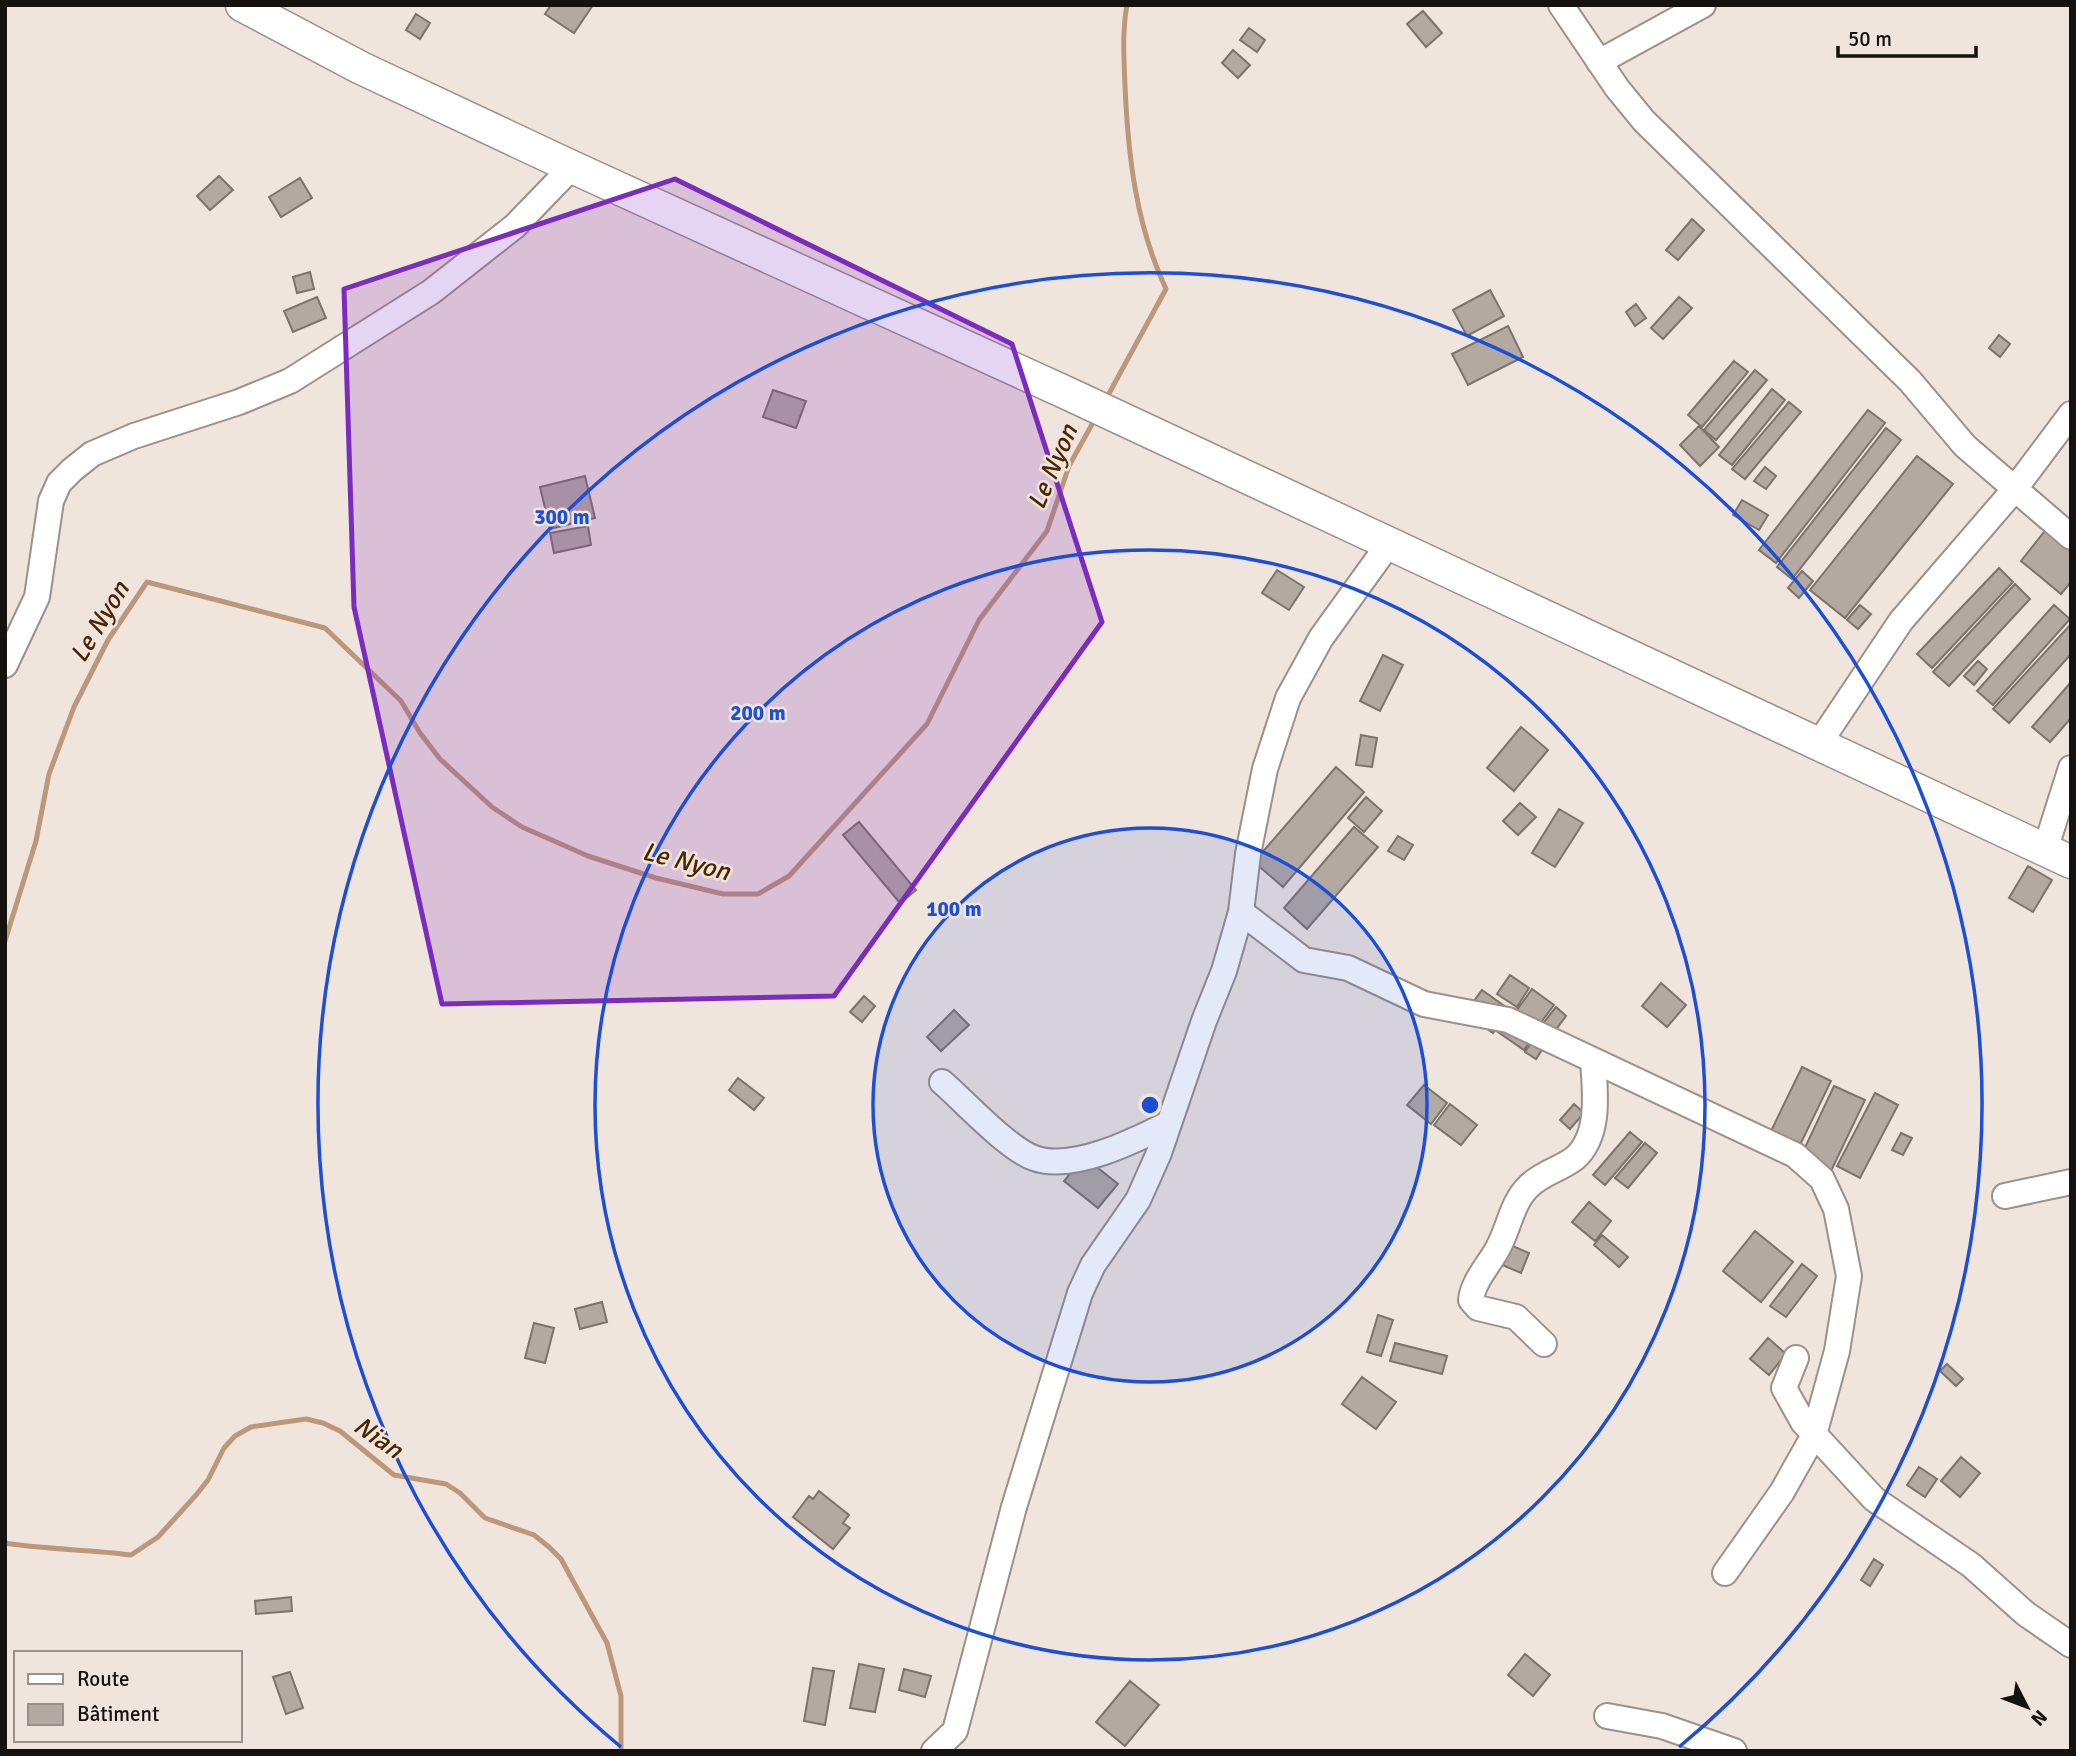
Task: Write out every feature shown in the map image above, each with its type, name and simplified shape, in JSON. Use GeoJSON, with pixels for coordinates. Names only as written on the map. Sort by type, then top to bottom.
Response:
{"type":"FeatureCollection","features":[{"type":"Feature","properties":{"kind":"main road"},"geometry":{"type":"LineString","coordinates":[[242,5],[361,68],[572,167],[1058,390],[2058,856]]}},
{"type":"Feature","properties":{"kind":"street"},"geometry":{"type":"LineString","coordinates":[[1561,5],[1599,62],[1644,121],[1910,381],[1965,446],[2071,537]]}},
{"type":"Feature","properties":{"kind":"street"},"geometry":{"type":"LineString","coordinates":[[1599,62],[1703,5]]}},
{"type":"Feature","properties":{"kind":"street"},"geometry":{"type":"LineString","coordinates":[[5,665],[37,597],[51,501],[59,484],[72,470],[92,454],[134,436],[239,402],[290,381],[431,292],[515,226],[572,167]]}},
{"type":"Feature","properties":{"kind":"street"},"geometry":{"type":"LineString","coordinates":[[1818,745],[1901,621],[2014,490],[2071,414]]}},
{"type":"Feature","properties":{"kind":"street"},"geometry":{"type":"LineString","coordinates":[[934,1751],[955,1731],[1014,1507],[1080,1293],[1093,1265],[1138,1199],[1159,1153],[1224,971],[1241,912],[1248,854],[1265,769],[1288,698],[1321,638],[1388,545]]}},
{"type":"Feature","properties":{"kind":"street"},"geometry":{"type":"LineString","coordinates":[[2058,856],[2071,768]]}},
{"type":"Feature","properties":{"kind":"street"},"geometry":{"type":"LineString","coordinates":[[1241,912],[1304,960],[1348,968],[1424,1004],[1508,1020],[1794,1155],[1822,1179],[1836,1209],[1849,1276],[1837,1351],[1814,1435],[1782,1492],[1725,1573]]}},
{"type":"Feature","properties":{"kind":"street"},"geometry":{"type":"LineString","coordinates":[[1544,1344],[1516,1317],[1478,1308],[1471,1300],[1472,1291],[1498,1248],[1516,1204],[1528,1186],[1576,1157],[1588,1138],[1594,1118],[1593,1060]]}},
{"type":"Feature","properties":{"kind":"street"},"geometry":{"type":"LineString","coordinates":[[942,1082],[1032,1158],[1058,1163],[1124,1145],[1168,1124]]}},
{"type":"Feature","properties":{"kind":"street"},"geometry":{"type":"LineString","coordinates":[[2005,1196],[2071,1182]]}},
{"type":"Feature","properties":{"kind":"street"},"geometry":{"type":"LineString","coordinates":[[1796,1358],[1784,1388],[1803,1422],[1874,1499],[1971,1565],[2026,1614],[2071,1645]]}},
{"type":"Feature","properties":{"kind":"street"},"geometry":{"type":"LineString","coordinates":[[1607,1716],[1662,1726],[1734,1751]]}},
{"type":"Feature","properties":{"kind":"highlighted area"},"geometry":{"type":"Polygon","coordinates":[[[675,179],[1012,344],[1102,622],[834,996],[442,1004],[354,607],[344,289],[675,179]]]}},
{"type":"Feature","properties":{"kind":"building"},"geometry":{"type":"Polygon","coordinates":[[[551,5],[593,5],[574,33],[545,14],[551,5]]]}},
{"type":"Feature","properties":{"kind":"building"},"geometry":{"type":"Polygon","coordinates":[[[1423,11],[1442,33],[1426,47],[1407,24],[1423,11]]]}},
{"type":"Feature","properties":{"kind":"building"},"geometry":{"type":"Polygon","coordinates":[[[416,14],[430,23],[420,39],[406,30],[416,14]]]}},
{"type":"Feature","properties":{"kind":"building"},"geometry":{"type":"Polygon","coordinates":[[[1249,28],[1265,40],[1257,52],[1240,40],[1249,28]]]}},
{"type":"Feature","properties":{"kind":"building"},"geometry":{"type":"Polygon","coordinates":[[[1233,50],[1250,65],[1238,78],[1222,63],[1233,50]]]}},
{"type":"Feature","properties":{"kind":"building"},"geometry":{"type":"Polygon","coordinates":[[[219,176],[233,190],[210,210],[197,196],[219,176]]]}},
{"type":"Feature","properties":{"kind":"building"},"geometry":{"type":"Polygon","coordinates":[[[300,178],[312,198],[281,217],[269,197],[300,178]]]}},
{"type":"Feature","properties":{"kind":"building"},"geometry":{"type":"Polygon","coordinates":[[[1692,219],[1704,230],[1678,260],[1666,250],[1692,219]]]}},
{"type":"Feature","properties":{"kind":"building"},"geometry":{"type":"Polygon","coordinates":[[[310,272],[314,289],[297,293],[293,277],[310,272]]]}},
{"type":"Feature","properties":{"kind":"building"},"geometry":{"type":"Polygon","coordinates":[[[1490,290],[1504,316],[1467,336],[1453,310],[1490,290]]]}},
{"type":"Feature","properties":{"kind":"building"},"geometry":{"type":"Polygon","coordinates":[[[317,297],[326,318],[293,332],[284,311],[317,297]]]}},
{"type":"Feature","properties":{"kind":"building"},"geometry":{"type":"Polygon","coordinates":[[[1679,297],[1692,308],[1663,339],[1651,328],[1679,297]]]}},
{"type":"Feature","properties":{"kind":"building"},"geometry":{"type":"Polygon","coordinates":[[[1636,304],[1646,318],[1635,326],[1626,312],[1636,304]]]}},
{"type":"Feature","properties":{"kind":"building"},"geometry":{"type":"Polygon","coordinates":[[[1508,326],[1523,357],[1468,385],[1452,354],[1508,326]]]}},
{"type":"Feature","properties":{"kind":"building"},"geometry":{"type":"Polygon","coordinates":[[[1999,335],[2010,344],[2000,357],[1989,348],[1999,335]]]}},
{"type":"Feature","properties":{"kind":"building"},"geometry":{"type":"Polygon","coordinates":[[[1734,361],[1748,372],[1702,427],[1688,415],[1734,361]]]}},
{"type":"Feature","properties":{"kind":"building"},"geometry":{"type":"Polygon","coordinates":[[[1755,370],[1767,380],[1716,440],[1704,430],[1755,370]]]}},
{"type":"Feature","properties":{"kind":"building"},"geometry":{"type":"Polygon","coordinates":[[[1772,389],[1785,400],[1732,465],[1719,455],[1772,389]]]}},
{"type":"Feature","properties":{"kind":"building"},"geometry":{"type":"Polygon","coordinates":[[[773,390],[806,401],[796,428],[763,417],[773,390]]]}},
{"type":"Feature","properties":{"kind":"building"},"geometry":{"type":"Polygon","coordinates":[[[1789,402],[1801,412],[1745,479],[1732,469],[1789,402]]]}},
{"type":"Feature","properties":{"kind":"building"},"geometry":{"type":"Polygon","coordinates":[[[1868,410],[1885,423],[1776,563],[1759,550],[1868,410]]]}},
{"type":"Feature","properties":{"kind":"building"},"geometry":{"type":"Polygon","coordinates":[[[1699,426],[1719,447],[1700,466],[1680,445],[1699,426]]]}},
{"type":"Feature","properties":{"kind":"building"},"geometry":{"type":"Polygon","coordinates":[[[1886,428],[1901,440],[1792,579],[1777,567],[1886,428]]]}},
{"type":"Feature","properties":{"kind":"building"},"geometry":{"type":"Polygon","coordinates":[[[1917,456],[1953,484],[1845,618],[1810,590],[1917,456]]]}},
{"type":"Feature","properties":{"kind":"building"},"geometry":{"type":"Polygon","coordinates":[[[1765,467],[1776,476],[1766,489],[1754,481],[1765,467]]]}},
{"type":"Feature","properties":{"kind":"building"},"geometry":{"type":"Polygon","coordinates":[[[585,476],[595,518],[550,529],[540,487],[585,476]]]}},
{"type":"Feature","properties":{"kind":"building"},"geometry":{"type":"Polygon","coordinates":[[[1742,500],[1768,515],[1759,530],[1733,515],[1742,500]]]}},
{"type":"Feature","properties":{"kind":"building"},"geometry":{"type":"Polygon","coordinates":[[[588,526],[591,545],[554,553],[550,533],[588,526]]]}},
{"type":"Feature","properties":{"kind":"building"},"geometry":{"type":"Polygon","coordinates":[[[2048,527],[2071,546],[2071,582],[2061,594],[2021,561],[2048,527]]]}},
{"type":"Feature","properties":{"kind":"building"},"geometry":{"type":"Polygon","coordinates":[[[1999,568],[2013,582],[1932,668],[1917,654],[1999,568]]]}},
{"type":"Feature","properties":{"kind":"building"},"geometry":{"type":"Polygon","coordinates":[[[1277,570],[1304,587],[1289,610],[1262,593],[1277,570]]]}},
{"type":"Feature","properties":{"kind":"building"},"geometry":{"type":"Polygon","coordinates":[[[1802,571],[1813,581],[1799,598],[1788,588],[1802,571]]]}},
{"type":"Feature","properties":{"kind":"building"},"geometry":{"type":"Polygon","coordinates":[[[2015,584],[2030,599],[1949,686],[1933,672],[2015,584]]]}},
{"type":"Feature","properties":{"kind":"building"},"geometry":{"type":"Polygon","coordinates":[[[1860,605],[1871,614],[1858,629],[1847,620],[1860,605]]]}},
{"type":"Feature","properties":{"kind":"building"},"geometry":{"type":"Polygon","coordinates":[[[2054,605],[2070,619],[1993,705],[1977,691],[2054,605]]]}},
{"type":"Feature","properties":{"kind":"building"},"geometry":{"type":"Polygon","coordinates":[[[2071,624],[2071,654],[2009,723],[1993,709],[2071,624]]]}},
{"type":"Feature","properties":{"kind":"building"},"geometry":{"type":"Polygon","coordinates":[[[1383,655],[1403,665],[1380,711],[1360,701],[1383,655]]]}},
{"type":"Feature","properties":{"kind":"building"},"geometry":{"type":"Polygon","coordinates":[[[1978,661],[1987,669],[1974,685],[1964,676],[1978,661]]]}},
{"type":"Feature","properties":{"kind":"building"},"geometry":{"type":"Polygon","coordinates":[[[2071,682],[2071,718],[2050,742],[2032,727],[2071,682]]]}},
{"type":"Feature","properties":{"kind":"building"},"geometry":{"type":"Polygon","coordinates":[[[1521,727],[1548,750],[1514,791],[1487,768],[1521,727]]]}},
{"type":"Feature","properties":{"kind":"building"},"geometry":{"type":"Polygon","coordinates":[[[1361,735],[1377,738],[1372,767],[1356,765],[1361,735]]]}},
{"type":"Feature","properties":{"kind":"building"},"geometry":{"type":"Polygon","coordinates":[[[1336,767],[1364,792],[1283,887],[1254,862],[1336,767]]]}},
{"type":"Feature","properties":{"kind":"building"},"geometry":{"type":"Polygon","coordinates":[[[1366,797],[1382,811],[1364,832],[1348,818],[1366,797]]]}},
{"type":"Feature","properties":{"kind":"building"},"geometry":{"type":"Polygon","coordinates":[[[1520,803],[1536,817],[1518,835],[1503,821],[1520,803]]]}},
{"type":"Feature","properties":{"kind":"building"},"geometry":{"type":"Polygon","coordinates":[[[1559,809],[1583,823],[1555,867],[1532,853],[1559,809]]]}},
{"type":"Feature","properties":{"kind":"building"},"geometry":{"type":"Polygon","coordinates":[[[859,822],[916,890],[900,903],[843,835],[859,822]]]}},
{"type":"Feature","properties":{"kind":"building"},"geometry":{"type":"Polygon","coordinates":[[[1354,827],[1378,847],[1307,929],[1284,908],[1354,827]]]}},
{"type":"Feature","properties":{"kind":"building"},"geometry":{"type":"Polygon","coordinates":[[[1398,836],[1413,845],[1404,860],[1388,851],[1398,836]]]}},
{"type":"Feature","properties":{"kind":"building"},"geometry":{"type":"Polygon","coordinates":[[[2028,866],[2052,880],[2033,912],[2009,898],[2028,866]]]}},
{"type":"Feature","properties":{"kind":"building"},"geometry":{"type":"Polygon","coordinates":[[[1510,975],[1529,988],[1517,1007],[1497,994],[1510,975]]]}},
{"type":"Feature","properties":{"kind":"building"},"geometry":{"type":"Polygon","coordinates":[[[1661,983],[1686,1005],[1667,1027],[1642,1006],[1661,983]]]}},
{"type":"Feature","properties":{"kind":"building"},"geometry":{"type":"Polygon","coordinates":[[[1532,989],[1554,1005],[1539,1025],[1517,1010],[1532,989]]]}},
{"type":"Feature","properties":{"kind":"building"},"geometry":{"type":"Polygon","coordinates":[[[1482,990],[1510,1010],[1493,1033],[1465,1013],[1482,990]]]}},
{"type":"Feature","properties":{"kind":"building"},"geometry":{"type":"Polygon","coordinates":[[[864,996],[875,1006],[862,1022],[850,1012],[864,996]]]}},
{"type":"Feature","properties":{"kind":"building"},"geometry":{"type":"Polygon","coordinates":[[[1556,1007],[1566,1016],[1552,1035],[1541,1026],[1556,1007]]]}},
{"type":"Feature","properties":{"kind":"building"},"geometry":{"type":"Polygon","coordinates":[[[954,1010],[969,1025],[941,1051],[927,1037],[954,1010]]]}},
{"type":"Feature","properties":{"kind":"building"},"geometry":{"type":"Polygon","coordinates":[[[1511,1012],[1537,1030],[1524,1050],[1498,1032],[1511,1012]]]}},
{"type":"Feature","properties":{"kind":"building"},"geometry":{"type":"Polygon","coordinates":[[[1539,1032],[1549,1039],[1536,1059],[1525,1052],[1539,1032]]]}},
{"type":"Feature","properties":{"kind":"building"},"geometry":{"type":"Polygon","coordinates":[[[1802,1067],[1831,1081],[1800,1145],[1771,1131],[1802,1067]]]}},
{"type":"Feature","properties":{"kind":"building"},"geometry":{"type":"Polygon","coordinates":[[[738,1078],[764,1098],[754,1110],[729,1090],[738,1078]]]}},
{"type":"Feature","properties":{"kind":"building"},"geometry":{"type":"Polygon","coordinates":[[[1424,1085],[1447,1103],[1431,1124],[1407,1105],[1424,1085]]]}},
{"type":"Feature","properties":{"kind":"building"},"geometry":{"type":"Polygon","coordinates":[[[1834,1086],[1865,1100],[1831,1171],[1801,1156],[1834,1086]]]}},
{"type":"Feature","properties":{"kind":"building"},"geometry":{"type":"Polygon","coordinates":[[[1875,1093],[1898,1105],[1860,1178],[1837,1166],[1875,1093]]]}},
{"type":"Feature","properties":{"kind":"building"},"geometry":{"type":"Polygon","coordinates":[[[1450,1104],[1477,1125],[1461,1145],[1434,1125],[1450,1104]]]}},
{"type":"Feature","properties":{"kind":"building"},"geometry":{"type":"Polygon","coordinates":[[[1574,1104],[1584,1113],[1570,1129],[1560,1120],[1574,1104]]]}},
{"type":"Feature","properties":{"kind":"building"},"geometry":{"type":"Polygon","coordinates":[[[1630,1132],[1642,1142],[1605,1185],[1593,1175],[1630,1132]]]}},
{"type":"Feature","properties":{"kind":"building"},"geometry":{"type":"Polygon","coordinates":[[[1901,1133],[1912,1138],[1903,1155],[1892,1150],[1901,1133]]]}},
{"type":"Feature","properties":{"kind":"building"},"geometry":{"type":"Polygon","coordinates":[[[1645,1143],[1657,1153],[1628,1188],[1615,1178],[1645,1143]]]}},
{"type":"Feature","properties":{"kind":"building"},"geometry":{"type":"Polygon","coordinates":[[[1084,1157],[1118,1184],[1098,1208],[1064,1181],[1084,1157]]]}},
{"type":"Feature","properties":{"kind":"building"},"geometry":{"type":"Polygon","coordinates":[[[1589,1202],[1611,1221],[1595,1241],[1572,1222],[1589,1202]]]}},
{"type":"Feature","properties":{"kind":"building"},"geometry":{"type":"Polygon","coordinates":[[[1755,1231],[1793,1262],[1761,1302],[1723,1271],[1755,1231]]]}},
{"type":"Feature","properties":{"kind":"building"},"geometry":{"type":"Polygon","coordinates":[[[1602,1235],[1628,1257],[1619,1267],[1594,1245],[1602,1235]]]}},
{"type":"Feature","properties":{"kind":"building"},"geometry":{"type":"Polygon","coordinates":[[[1508,1244],[1529,1253],[1521,1273],[1500,1264],[1508,1244]]]}},
{"type":"Feature","properties":{"kind":"building"},"geometry":{"type":"Polygon","coordinates":[[[1802,1264],[1817,1276],[1786,1317],[1770,1306],[1802,1264]]]}},
{"type":"Feature","properties":{"kind":"building"},"geometry":{"type":"Polygon","coordinates":[[[602,1302],[607,1322],[580,1329],[575,1309],[602,1302]]]}},
{"type":"Feature","properties":{"kind":"building"},"geometry":{"type":"Polygon","coordinates":[[[1378,1315],[1393,1320],[1381,1356],[1367,1352],[1378,1315]]]}},
{"type":"Feature","properties":{"kind":"building"},"geometry":{"type":"Polygon","coordinates":[[[534,1323],[554,1328],[545,1363],[525,1358],[534,1323]]]}},
{"type":"Feature","properties":{"kind":"building"},"geometry":{"type":"Polygon","coordinates":[[[1768,1338],[1786,1354],[1769,1375],[1750,1359],[1768,1338]]]}},
{"type":"Feature","properties":{"kind":"building"},"geometry":{"type":"Polygon","coordinates":[[[1395,1343],[1447,1356],[1442,1374],[1390,1361],[1395,1343]]]}},
{"type":"Feature","properties":{"kind":"building"},"geometry":{"type":"Polygon","coordinates":[[[1947,1364],[1963,1379],[1956,1386],[1940,1371],[1947,1364]]]}},
{"type":"Feature","properties":{"kind":"building"},"geometry":{"type":"Polygon","coordinates":[[[1362,1377],[1396,1402],[1376,1429],[1342,1404],[1362,1377]]]}},
{"type":"Feature","properties":{"kind":"building"},"geometry":{"type":"Polygon","coordinates":[[[1961,1457],[1980,1473],[1960,1497],[1941,1481],[1961,1457]]]}},
{"type":"Feature","properties":{"kind":"building"},"geometry":{"type":"Polygon","coordinates":[[[1919,1467],[1937,1479],[1925,1497],[1907,1485],[1919,1467]]]}},
{"type":"Feature","properties":{"kind":"building"},"geometry":{"type":"Polygon","coordinates":[[[819,1491],[849,1515],[843,1523],[850,1528],[833,1549],[793,1517],[809,1496],[813,1499],[819,1491]]]}},
{"type":"Feature","properties":{"kind":"building"},"geometry":{"type":"Polygon","coordinates":[[[1874,1559],[1883,1565],[1870,1586],[1861,1580],[1874,1559]]]}},
{"type":"Feature","properties":{"kind":"building"},"geometry":{"type":"Polygon","coordinates":[[[291,1597],[292,1611],[256,1614],[255,1601],[291,1597]]]}},
{"type":"Feature","properties":{"kind":"building"},"geometry":{"type":"Polygon","coordinates":[[[1525,1654],[1550,1675],[1533,1696],[1508,1675],[1525,1654]]]}},
{"type":"Feature","properties":{"kind":"building"},"geometry":{"type":"Polygon","coordinates":[[[859,1664],[884,1669],[875,1712],[850,1708],[859,1664]]]}},
{"type":"Feature","properties":{"kind":"building"},"geometry":{"type":"Polygon","coordinates":[[[813,1668],[834,1671],[825,1725],[804,1721],[813,1668]]]}},
{"type":"Feature","properties":{"kind":"building"},"geometry":{"type":"Polygon","coordinates":[[[904,1669],[931,1676],[925,1697],[899,1690],[904,1669]]]}},
{"type":"Feature","properties":{"kind":"building"},"geometry":{"type":"Polygon","coordinates":[[[290,1672],[303,1708],[286,1714],[273,1677],[290,1672]]]}},
{"type":"Feature","properties":{"kind":"building"},"geometry":{"type":"Polygon","coordinates":[[[1130,1681],[1159,1705],[1125,1746],[1096,1722],[1130,1681]]]}},
{"type":"Feature","properties":{"kind":"waterway","name":"Le Nyon"},"geometry":{"type":"LineString","coordinates":[[1106,399],[1166,289],[1147,240],[1131,164],[1124,56],[1127,5]]}},
{"type":"Feature","properties":{"kind":"waterway","name":"Le Nyon"},"geometry":{"type":"LineString","coordinates":[[5,941],[36,841],[49,774],[74,707],[108,640],[147,582],[325,628],[401,701],[440,759],[492,807],[522,827],[588,856],[656,878],[723,894],[758,894],[789,876],[927,724],[979,620],[1047,531],[1069,466],[1096,417]]}},
{"type":"Feature","properties":{"kind":"waterway","name":"Nian"},"geometry":{"type":"LineString","coordinates":[[5,1543],[131,1555],[158,1537],[197,1494],[208,1480],[224,1448],[235,1436],[251,1427],[306,1419],[323,1423],[340,1431],[394,1475],[446,1484],[460,1493],[485,1518],[534,1535],[561,1559],[607,1643],[621,1696],[621,1751]]}}]}
